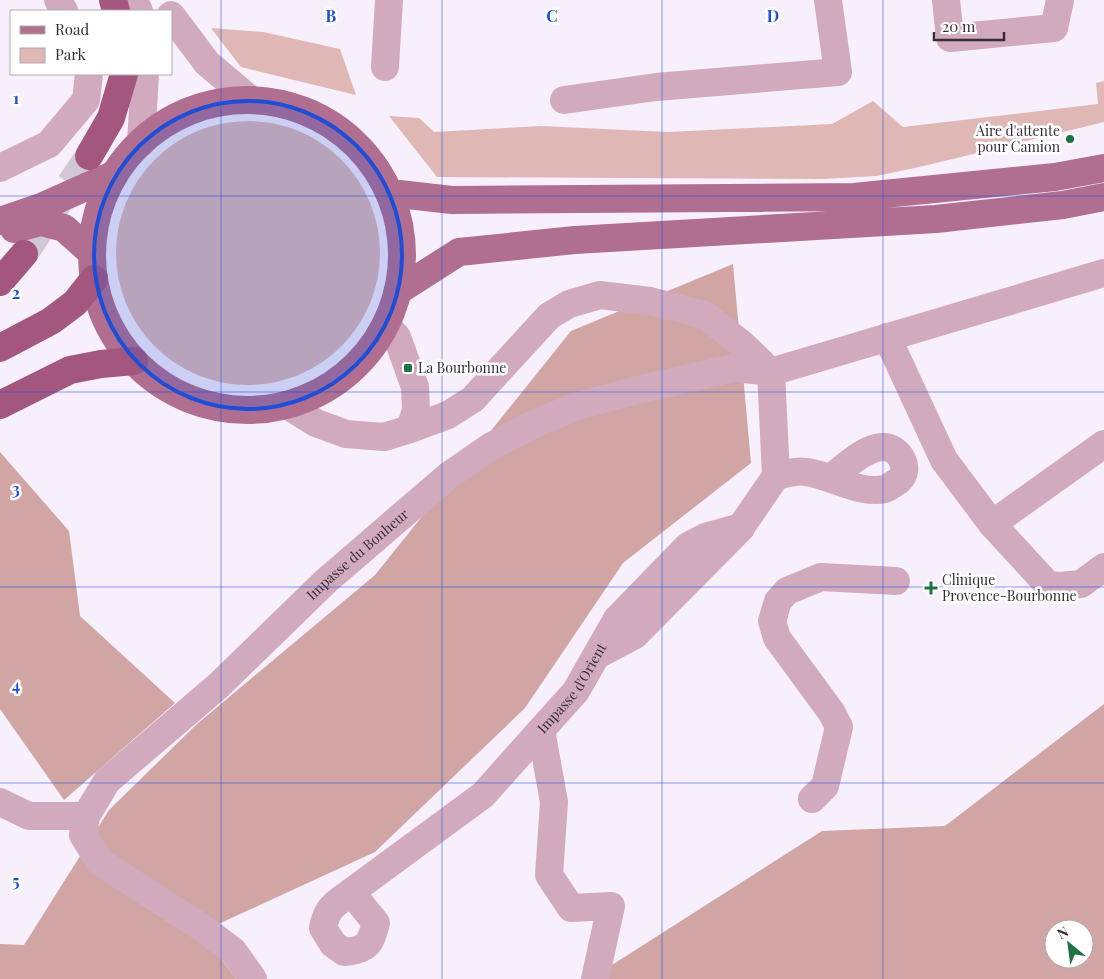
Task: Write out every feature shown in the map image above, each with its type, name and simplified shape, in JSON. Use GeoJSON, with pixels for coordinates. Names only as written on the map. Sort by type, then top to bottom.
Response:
{"type":"FeatureCollection","features":[{"type":"Feature","properties":{"kind":"highway"},"geometry":{"type":"LineString","coordinates":[[89,156],[111,118],[124,75]]}},
{"type":"Feature","properties":{"kind":"highway"},"geometry":{"type":"LineString","coordinates":[[0,282],[24,254]]}},
{"type":"Feature","properties":{"kind":"highway"},"geometry":{"type":"LineString","coordinates":[[0,348],[59,315],[75,303],[93,266]]}},
{"type":"Feature","properties":{"kind":"highway"},"geometry":{"type":"LineString","coordinates":[[0,405],[70,370],[101,364],[134,362]]}},
{"type":"Feature","properties":{"kind":"main road"},"geometry":{"type":"LineString","coordinates":[[251,100],[276,102],[300,109],[324,120],[345,134],[363,151],[378,171],[390,193],[400,225],[403,258],[398,291],[386,325],[368,352],[345,376],[317,394],[287,405],[259,410],[241,410],[204,404],[178,394],[155,380],[134,362],[119,343],[99,302],[93,266],[98,214],[105,194],[115,174],[141,143],[160,128],[180,116],[203,106],[227,101],[251,100]]}},
{"type":"Feature","properties":{"kind":"main road"},"geometry":{"type":"LineString","coordinates":[[390,193],[452,200],[854,197],[1056,177],[1104,168]]}},
{"type":"Feature","properties":{"kind":"main road"},"geometry":{"type":"LineString","coordinates":[[0,221],[41,207],[115,174]]}},
{"type":"Feature","properties":{"kind":"main road"},"geometry":{"type":"LineString","coordinates":[[398,291],[459,252],[575,240],[936,220],[1063,205],[1104,197]]}},
{"type":"Feature","properties":{"kind":"main road"},"geometry":{"type":"LineString","coordinates":[[0,232],[41,222],[64,228],[93,266]]}},
{"type":"Feature","properties":{"kind":"street"},"geometry":{"type":"LineString","coordinates":[[385,67],[389,0]]}},
{"type":"Feature","properties":{"kind":"street"},"geometry":{"type":"LineString","coordinates":[[564,100],[656,87],[838,72],[828,0]]}},
{"type":"Feature","properties":{"kind":"street"},"geometry":{"type":"LineString","coordinates":[[946,0],[950,38],[1054,28],[1060,0]]}},
{"type":"Feature","properties":{"kind":"street"},"geometry":{"type":"LineString","coordinates":[[172,16],[207,63],[251,100]]}},
{"type":"Feature","properties":{"kind":"street"},"geometry":{"type":"LineString","coordinates":[[0,168],[49,144],[86,100],[89,75]]}},
{"type":"Feature","properties":{"kind":"street"},"geometry":{"type":"LineString","coordinates":[[141,143],[145,75]]}},
{"type":"Feature","properties":{"kind":"street"},"geometry":{"type":"LineString","coordinates":[[771,372],[1104,273]]}},
{"type":"Feature","properties":{"kind":"street"},"geometry":{"type":"LineString","coordinates":[[287,405],[316,423],[346,434],[384,436],[410,429],[448,415],[473,399],[550,316],[569,304],[600,295],[650,301],[705,316],[742,344],[771,372],[776,476],[805,471],[830,478]]}},
{"type":"Feature","properties":{"kind":"street"},"geometry":{"type":"LineString","coordinates":[[386,325],[397,338],[415,387],[416,410],[410,429]]}},
{"type":"Feature","properties":{"kind":"street"},"geometry":{"type":"LineString","coordinates":[[887,337],[944,460],[992,524],[1048,585],[1081,584],[1104,567]]}},
{"type":"Feature","properties":{"kind":"street","name":"Impasse du Bonheur"},"geometry":{"type":"LineString","coordinates":[[86,816],[107,781],[218,686],[326,581],[448,476],[490,447],[536,423],[578,406],[734,368],[771,372]]}},
{"type":"Feature","properties":{"kind":"street"},"geometry":{"type":"LineString","coordinates":[[992,524],[1104,444]]}},
{"type":"Feature","properties":{"kind":"street","name":"Impasse d'Orient"},"geometry":{"type":"LineString","coordinates":[[351,892],[483,795],[576,692],[617,620],[688,546],[705,537],[741,527],[776,476]]}},
{"type":"Feature","properties":{"kind":"street"},"geometry":{"type":"LineString","coordinates":[[812,799],[825,786],[839,727],[832,713],[777,638],[772,621],[778,601],[787,591],[821,577],[896,581]]}},
{"type":"Feature","properties":{"kind":"street"},"geometry":{"type":"LineString","coordinates":[[541,730],[554,802],[549,875],[571,908],[611,906],[595,979]]}},
{"type":"Feature","properties":{"kind":"street"},"geometry":{"type":"LineString","coordinates":[[0,802],[29,816],[86,816],[83,835],[100,862],[204,929],[233,951],[253,979]]}},
{"type":"Feature","properties":{"kind":"highlighted area"},"geometry":{"type":"Polygon","coordinates":[[[251,100],[300,109],[345,134],[378,171],[390,193],[400,225],[403,258],[398,291],[386,325],[368,353],[345,376],[317,393],[259,410],[204,404],[155,380],[134,361],[108,323],[94,279],[92,253],[98,213],[115,174],[131,153],[181,115],[203,106],[251,100]]]}},
{"type":"Feature","properties":{"kind":"green space"},"geometry":{"type":"Polygon","coordinates":[[[211,28],[263,32],[340,49],[356,95],[241,67],[211,28]]]}},
{"type":"Feature","properties":{"kind":"green space"},"geometry":{"type":"Polygon","coordinates":[[[1104,81],[1104,122],[877,176],[823,179],[437,177],[389,116],[419,118],[434,132],[541,126],[668,132],[832,124],[873,101],[903,127],[1098,104],[1096,83],[1104,81]]]}},
{"type":"Feature","properties":{"kind":"green space"},"geometry":{"type":"Polygon","coordinates":[[[248,121],[274,124],[298,131],[332,151],[350,169],[370,203],[377,227],[380,253],[377,279],[370,303],[350,337],[332,355],[298,375],[274,382],[248,385],[222,382],[198,375],[164,355],[146,337],[126,303],[119,279],[116,253],[119,227],[126,203],[146,169],[164,151],[198,131],[222,124],[248,121]]]}},
{"type":"Feature","properties":{"kind":"shaded area"},"geometry":{"type":"Polygon","coordinates":[[[733,264],[751,463],[623,563],[525,708],[375,852],[201,932],[236,979],[0,979],[0,944],[24,945],[109,810],[197,724],[375,575],[571,331],[733,264]]]}},
{"type":"Feature","properties":{"kind":"shaded area"},"geometry":{"type":"Polygon","coordinates":[[[0,452],[69,531],[80,616],[175,703],[64,800],[0,709],[0,452]]]}},
{"type":"Feature","properties":{"kind":"shaded area"},"geometry":{"type":"Polygon","coordinates":[[[1104,704],[1104,979],[590,979],[822,831],[945,826],[1104,704]]]}},
{"type":"Feature","properties":{"kind":"tunnel"},"geometry":{"type":"LineString","coordinates":[[24,254],[89,156]]}},
{"type":"Feature","properties":{"kind":"place","name":"Aire d'attente pour Camion"},"geometry":{"type":"Point","coordinates":[1070,139]}},
{"type":"Feature","properties":{"kind":"place","name":"La Bourbonne"},"geometry":{"type":"Point","coordinates":[408,368]}},
{"type":"Feature","properties":{"kind":"place","name":"Clinique Provence-Bourbonne"},"geometry":{"type":"Point","coordinates":[931,588]}}]}
